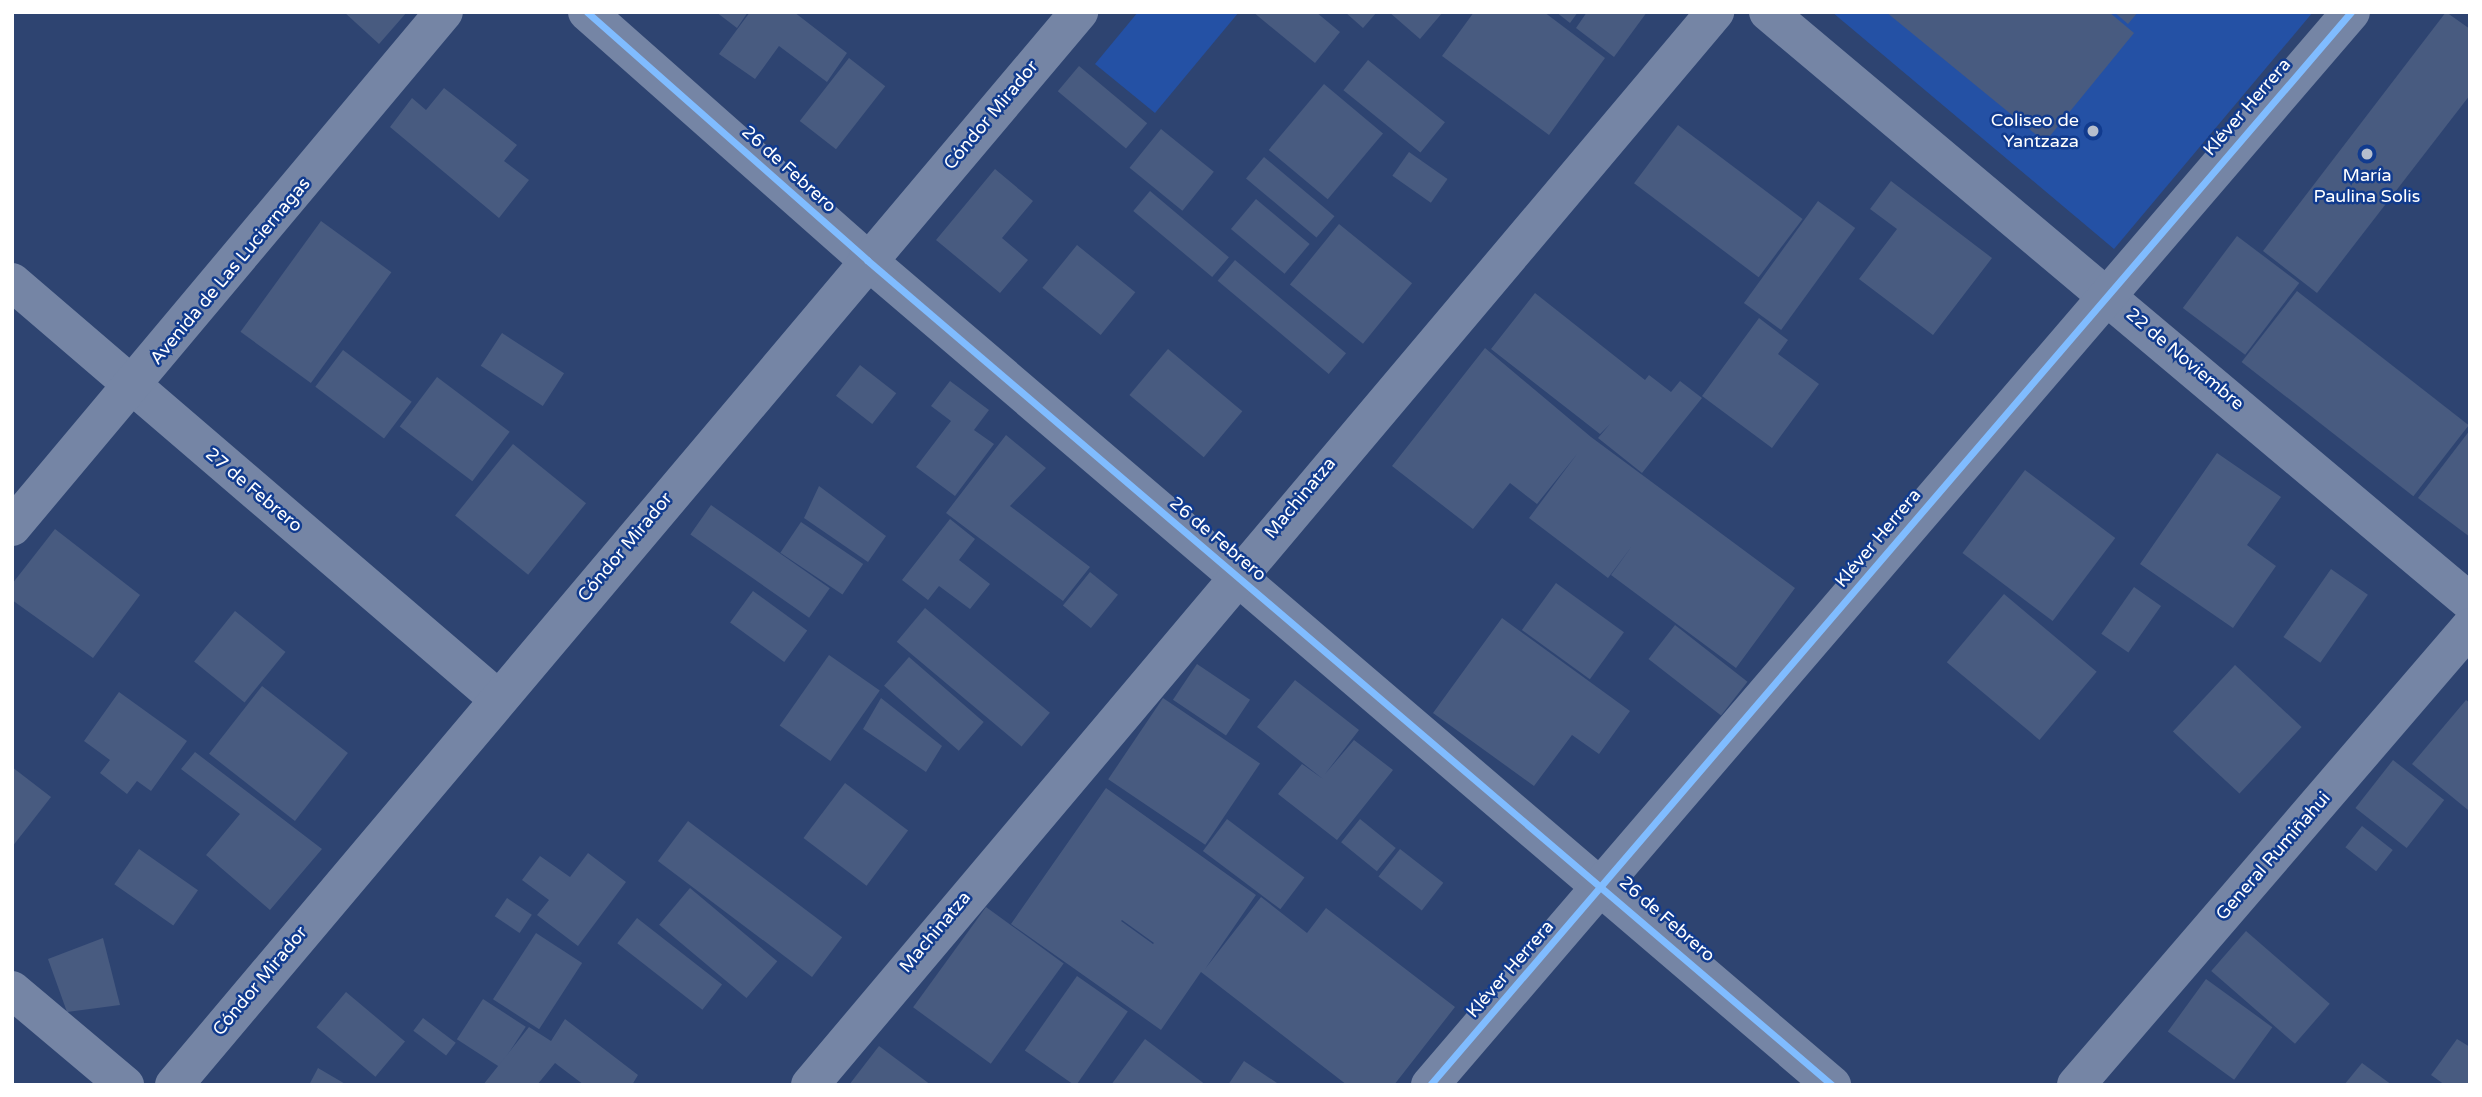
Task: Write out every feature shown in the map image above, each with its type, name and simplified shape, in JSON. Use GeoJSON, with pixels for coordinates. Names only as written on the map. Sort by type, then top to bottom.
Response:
{"type":"FeatureCollection","features":[{"type":"Feature","properties":{"kind":"street","name":"Avenida de Las Luciernagas"},"geometry":{"type":"LineString","coordinates":[[12,527],[133,387],[444,12]]}},
{"type":"Feature","properties":{"kind":"street","name":"26 de Febrero"},"geometry":{"type":"LineString","coordinates":[[587,12],[867,260],[1235,575],[1604,885],[1832,1085]]}},
{"type":"Feature","properties":{"kind":"street","name":"Cóndor Mirador"},"geometry":{"type":"LineString","coordinates":[[174,1085],[497,698],[1079,12]]}},
{"type":"Feature","properties":{"kind":"street","name":"Machinatza"},"geometry":{"type":"LineString","coordinates":[[810,1085],[1235,575],[1715,12]]}},
{"type":"Feature","properties":{"kind":"street","name":"22 de Noviembre"},"geometry":{"type":"LineString","coordinates":[[1768,12],[2107,293],[2470,602]]}},
{"type":"Feature","properties":{"kind":"street","name":"Kléver Herrera"},"geometry":{"type":"LineString","coordinates":[[1430,1085],[1604,885],[2107,293],[2351,12]]}},
{"type":"Feature","properties":{"kind":"street","name":"27 de Febrero"},"geometry":{"type":"LineString","coordinates":[[12,282],[497,698]]}},
{"type":"Feature","properties":{"kind":"street","name":"General Rumiñahui"},"geometry":{"type":"LineString","coordinates":[[2076,1085],[2470,627]]}},
{"type":"Feature","properties":{"kind":"street"},"geometry":{"type":"LineString","coordinates":[[12,990],[125,1085]]}},
{"type":"Feature","properties":{"kind":"shaded area"},"geometry":{"type":"Polygon","coordinates":[[[1138,12],[1239,12],[1155,113],[1095,64],[1138,12]]]}},
{"type":"Feature","properties":{"kind":"shaded area","name":"Coliseo de Yantzaza"},"geometry":{"type":"Polygon","coordinates":[[[1832,12],[2313,12],[2114,249],[1832,12]]]}},
{"type":"Feature","properties":{"kind":"building"},"geometry":{"type":"Polygon","coordinates":[[[344,12],[407,12],[379,44],[344,12]]]}},
{"type":"Feature","properties":{"kind":"building"},"geometry":{"type":"Polygon","coordinates":[[[716,12],[748,12],[737,28],[716,12]]]}},
{"type":"Feature","properties":{"kind":"building"},"geometry":{"type":"Polygon","coordinates":[[[750,12],[794,12],[847,53],[827,82],[779,46],[755,79],[719,54],[750,12]]]}},
{"type":"Feature","properties":{"kind":"building"},"geometry":{"type":"Polygon","coordinates":[[[1253,12],[1316,12],[1340,32],[1315,63],[1253,12]]]}},
{"type":"Feature","properties":{"kind":"building"},"geometry":{"type":"Polygon","coordinates":[[[1345,12],[1377,12],[1363,28],[1345,12]]]}},
{"type":"Feature","properties":{"kind":"building"},"geometry":{"type":"Polygon","coordinates":[[[1389,12],[1443,12],[1420,39],[1389,12]]]}},
{"type":"Feature","properties":{"kind":"building"},"geometry":{"type":"Polygon","coordinates":[[[1474,12],[1544,12],[1605,58],[1549,135],[1442,56],[1474,12]]]}},
{"type":"Feature","properties":{"kind":"building"},"geometry":{"type":"Polygon","coordinates":[[[1556,12],[1578,12],[1570,23],[1556,12]]]}},
{"type":"Feature","properties":{"kind":"building"},"geometry":{"type":"Polygon","coordinates":[[[1587,12],[1647,12],[1614,57],[1576,28],[1587,12]]]}},
{"type":"Feature","properties":{"kind":"building"},"geometry":{"type":"Polygon","coordinates":[[[1886,12],[2109,12],[2134,33],[2045,142],[1886,12]]]}},
{"type":"Feature","properties":{"kind":"building"},"geometry":{"type":"Polygon","coordinates":[[[2114,12],[2138,12],[2128,24],[2114,12]]]}},
{"type":"Feature","properties":{"kind":"building"},"geometry":{"type":"Polygon","coordinates":[[[2446,12],[2470,29],[2470,95],[2317,293],[2263,251],[2446,12]]]}},
{"type":"Feature","properties":{"kind":"building"},"geometry":{"type":"Polygon","coordinates":[[[849,58],[885,86],[836,149],[800,121],[849,58]]]}},
{"type":"Feature","properties":{"kind":"building"},"geometry":{"type":"Polygon","coordinates":[[[1368,60],[1445,122],[1420,153],[1343,90],[1368,60]]]}},
{"type":"Feature","properties":{"kind":"building"},"geometry":{"type":"Polygon","coordinates":[[[1079,66],[1147,123],[1126,148],[1058,91],[1079,66]]]}},
{"type":"Feature","properties":{"kind":"building"},"geometry":{"type":"Polygon","coordinates":[[[1324,84],[1383,133],[1328,199],[1269,150],[1324,84]]]}},
{"type":"Feature","properties":{"kind":"building"},"geometry":{"type":"Polygon","coordinates":[[[444,88],[517,145],[504,161],[529,180],[499,218],[390,127],[412,98],[426,110],[444,88]]]}},
{"type":"Feature","properties":{"kind":"building"},"geometry":{"type":"Polygon","coordinates":[[[1678,125],[1803,219],[1759,277],[1634,183],[1678,125]]]}},
{"type":"Feature","properties":{"kind":"building"},"geometry":{"type":"Polygon","coordinates":[[[1161,129],[1214,172],[1182,211],[1130,168],[1161,129]]]}},
{"type":"Feature","properties":{"kind":"building"},"geometry":{"type":"Polygon","coordinates":[[[1409,152],[1448,179],[1431,203],[1392,176],[1409,152]]]}},
{"type":"Feature","properties":{"kind":"building"},"geometry":{"type":"Polygon","coordinates":[[[1264,157],[1334,216],[1316,238],[1246,178],[1264,157]]]}},
{"type":"Feature","properties":{"kind":"building"},"geometry":{"type":"Polygon","coordinates":[[[995,169],[1033,201],[1002,238],[1028,260],[1000,293],[936,240],[995,169]]]}},
{"type":"Feature","properties":{"kind":"building"},"geometry":{"type":"Polygon","coordinates":[[[1891,181],[1992,258],[1933,335],[1859,279],[1897,229],[1870,209],[1891,181]]]}},
{"type":"Feature","properties":{"kind":"building"},"geometry":{"type":"Polygon","coordinates":[[[1150,191],[1229,257],[1212,277],[1133,211],[1150,191]]]}},
{"type":"Feature","properties":{"kind":"building"},"geometry":{"type":"Polygon","coordinates":[[[1256,199],[1310,244],[1285,274],[1231,229],[1256,199]]]}},
{"type":"Feature","properties":{"kind":"building"},"geometry":{"type":"Polygon","coordinates":[[[1818,201],[1855,228],[1781,330],[1744,303],[1818,201]]]}},
{"type":"Feature","properties":{"kind":"building"},"geometry":{"type":"Polygon","coordinates":[[[321,221],[391,272],[311,383],[240,332],[321,221]]]}},
{"type":"Feature","properties":{"kind":"building"},"geometry":{"type":"Polygon","coordinates":[[[1339,224],[1412,283],[1363,344],[1290,285],[1339,224]]]}},
{"type":"Feature","properties":{"kind":"building"},"geometry":{"type":"Polygon","coordinates":[[[2237,236],[2299,283],[2245,355],[2183,308],[2237,236]]]}},
{"type":"Feature","properties":{"kind":"building"},"geometry":{"type":"Polygon","coordinates":[[[1077,245],[1135,292],[1101,335],[1042,288],[1077,245]]]}},
{"type":"Feature","properties":{"kind":"building"},"geometry":{"type":"Polygon","coordinates":[[[1235,260],[1346,353],[1329,374],[1218,281],[1235,260]]]}},
{"type":"Feature","properties":{"kind":"building"},"geometry":{"type":"Polygon","coordinates":[[[2297,291],[2469,425],[2413,496],[2242,362],[2297,291]]]}},
{"type":"Feature","properties":{"kind":"building"},"geometry":{"type":"Polygon","coordinates":[[[1535,293],[1645,380],[1649,375],[1671,392],[1680,381],[1702,398],[1642,473],[1598,438],[1610,424],[1600,434],[1491,349],[1535,293]]]}},
{"type":"Feature","properties":{"kind":"building"},"geometry":{"type":"Polygon","coordinates":[[[1759,318],[1788,340],[1778,354],[1819,384],[1772,448],[1702,396],[1759,318]]]}},
{"type":"Feature","properties":{"kind":"building"},"geometry":{"type":"Polygon","coordinates":[[[502,333],[564,373],[543,406],[481,366],[502,333]]]}},
{"type":"Feature","properties":{"kind":"building"},"geometry":{"type":"Polygon","coordinates":[[[1485,348],[1591,437],[1795,588],[1736,668],[1611,575],[1632,546],[1608,578],[1529,518],[1577,454],[1537,504],[1510,483],[1473,529],[1392,466],[1485,348]]]}},
{"type":"Feature","properties":{"kind":"building"},"geometry":{"type":"Polygon","coordinates":[[[1168,349],[1242,411],[1204,457],[1129,395],[1168,349]]]}},
{"type":"Feature","properties":{"kind":"building"},"geometry":{"type":"Polygon","coordinates":[[[343,350],[412,402],[384,438],[315,387],[343,350]]]}},
{"type":"Feature","properties":{"kind":"building"},"geometry":{"type":"Polygon","coordinates":[[[860,365],[896,393],[872,424],[836,396],[860,365]]]}},
{"type":"Feature","properties":{"kind":"building"},"geometry":{"type":"Polygon","coordinates":[[[437,377],[510,432],[472,481],[400,427],[437,377]]]}},
{"type":"Feature","properties":{"kind":"building"},"geometry":{"type":"Polygon","coordinates":[[[950,381],[989,410],[974,430],[994,444],[955,496],[916,467],[951,421],[931,406],[950,381]]]}},
{"type":"Feature","properties":{"kind":"building"},"geometry":{"type":"Polygon","coordinates":[[[2470,430],[2470,537],[2418,498],[2470,430]]]}},
{"type":"Feature","properties":{"kind":"building"},"geometry":{"type":"Polygon","coordinates":[[[1006,435],[1046,468],[1010,506],[1090,567],[1063,601],[946,513],[1006,435]]]}},
{"type":"Feature","properties":{"kind":"building"},"geometry":{"type":"Polygon","coordinates":[[[513,444],[586,503],[528,575],[455,515],[513,444]]]}},
{"type":"Feature","properties":{"kind":"building"},"geometry":{"type":"Polygon","coordinates":[[[2217,453],[2281,497],[2247,545],[2276,566],[2233,628],[2140,564],[2217,453]]]}},
{"type":"Feature","properties":{"kind":"building"},"geometry":{"type":"Polygon","coordinates":[[[2025,470],[2115,538],[2053,621],[1962,553],[2025,470]]]}},
{"type":"Feature","properties":{"kind":"building"},"geometry":{"type":"Polygon","coordinates":[[[819,486],[886,536],[868,562],[804,518],[819,486]]]}},
{"type":"Feature","properties":{"kind":"building"},"geometry":{"type":"Polygon","coordinates":[[[711,505],[830,588],[809,618],[690,534],[711,505]]]}},
{"type":"Feature","properties":{"kind":"building"},"geometry":{"type":"Polygon","coordinates":[[[950,519],[975,539],[959,560],[990,584],[970,609],[939,586],[928,600],[902,580],[950,519]]]}},
{"type":"Feature","properties":{"kind":"building"},"geometry":{"type":"Polygon","coordinates":[[[801,522],[863,564],[842,595],[780,553],[801,522]]]}},
{"type":"Feature","properties":{"kind":"building"},"geometry":{"type":"Polygon","coordinates":[[[55,529],[140,595],[93,658],[12,600],[12,584],[55,529]]]}},
{"type":"Feature","properties":{"kind":"building"},"geometry":{"type":"Polygon","coordinates":[[[2331,569],[2368,595],[2320,663],[2283,637],[2331,569]]]}},
{"type":"Feature","properties":{"kind":"building"},"geometry":{"type":"Polygon","coordinates":[[[1090,572],[1118,595],[1091,628],[1063,605],[1090,572]]]}},
{"type":"Feature","properties":{"kind":"building"},"geometry":{"type":"Polygon","coordinates":[[[1556,583],[1624,632],[1590,679],[1522,630],[1556,583]]]}},
{"type":"Feature","properties":{"kind":"building"},"geometry":{"type":"Polygon","coordinates":[[[2134,587],[2161,606],[2128,653],[2101,634],[2134,587]]]}},
{"type":"Feature","properties":{"kind":"building"},"geometry":{"type":"Polygon","coordinates":[[[753,591],[807,630],[784,662],[730,623],[753,591]]]}},
{"type":"Feature","properties":{"kind":"building"},"geometry":{"type":"Polygon","coordinates":[[[2004,594],[2097,672],[2039,740],[1947,662],[2004,594]]]}},
{"type":"Feature","properties":{"kind":"building"},"geometry":{"type":"Polygon","coordinates":[[[925,608],[1050,713],[1022,746],[897,642],[925,608]]]}},
{"type":"Feature","properties":{"kind":"building"},"geometry":{"type":"Polygon","coordinates":[[[235,611],[286,652],[245,702],[194,662],[235,611]]]}},
{"type":"Feature","properties":{"kind":"building"},"geometry":{"type":"Polygon","coordinates":[[[1502,618],[1630,711],[1599,754],[1572,735],[1534,786],[1433,713],[1502,618]]]}},
{"type":"Feature","properties":{"kind":"building"},"geometry":{"type":"Polygon","coordinates":[[[1675,625],[1747,682],[1721,716],[1649,659],[1675,625]]]}},
{"type":"Feature","properties":{"kind":"building"},"geometry":{"type":"Polygon","coordinates":[[[829,655],[880,691],[830,761],[780,725],[829,655]]]}},
{"type":"Feature","properties":{"kind":"building"},"geometry":{"type":"Polygon","coordinates":[[[909,657],[984,722],[959,751],[884,686],[909,657]]]}},
{"type":"Feature","properties":{"kind":"building"},"geometry":{"type":"Polygon","coordinates":[[[1197,664],[1250,700],[1226,735],[1173,700],[1197,664]]]}},
{"type":"Feature","properties":{"kind":"building"},"geometry":{"type":"Polygon","coordinates":[[[2235,665],[2302,727],[2239,794],[2173,732],[2235,665]]]}},
{"type":"Feature","properties":{"kind":"building"},"geometry":{"type":"Polygon","coordinates":[[[1295,680],[1359,730],[1325,774],[1354,740],[1393,770],[1337,840],[1278,794],[1302,764],[1323,779],[1257,727],[1295,680]]]}},
{"type":"Feature","properties":{"kind":"building"},"geometry":{"type":"Polygon","coordinates":[[[262,686],[348,753],[295,821],[209,754],[262,686]]]}},
{"type":"Feature","properties":{"kind":"building"},"geometry":{"type":"Polygon","coordinates":[[[119,692],[187,741],[151,791],[137,781],[127,794],[100,773],[110,760],[84,741],[119,692]]]}},
{"type":"Feature","properties":{"kind":"building"},"geometry":{"type":"Polygon","coordinates":[[[881,698],[942,746],[926,772],[863,729],[881,698]]]}},
{"type":"Feature","properties":{"kind":"building"},"geometry":{"type":"Polygon","coordinates":[[[1163,698],[1260,763],[1205,845],[1108,779],[1163,698]]]}},
{"type":"Feature","properties":{"kind":"building"},"geometry":{"type":"Polygon","coordinates":[[[2466,700],[2470,703],[2468,810],[2412,764],[2466,700]]]}},
{"type":"Feature","properties":{"kind":"building"},"geometry":{"type":"Polygon","coordinates":[[[195,752],[322,849],[270,910],[206,855],[240,814],[181,769],[195,752]]]}},
{"type":"Feature","properties":{"kind":"building"},"geometry":{"type":"Polygon","coordinates":[[[2393,760],[2444,800],[2407,848],[2355,808],[2393,760]]]}},
{"type":"Feature","properties":{"kind":"building"},"geometry":{"type":"Polygon","coordinates":[[[12,767],[51,797],[12,847],[12,767]]]}},
{"type":"Feature","properties":{"kind":"building"},"geometry":{"type":"Polygon","coordinates":[[[845,783],[908,831],[867,886],[803,838],[845,783]]]}},
{"type":"Feature","properties":{"kind":"building"},"geometry":{"type":"Polygon","coordinates":[[[1106,788],[1256,895],[1205,969],[1261,897],[1307,933],[1326,908],[1455,1007],[1394,1085],[1347,1085],[1201,972],[1161,1030],[1011,924],[1106,788]],[[1122,920],[1121,921],[1153,944],[1122,920]]]}},
{"type":"Feature","properties":{"kind":"building"},"geometry":{"type":"Polygon","coordinates":[[[1227,819],[1304,877],[1280,909],[1203,851],[1227,819]]]}},
{"type":"Feature","properties":{"kind":"building"},"geometry":{"type":"Polygon","coordinates":[[[1360,819],[1396,848],[1377,871],[1341,842],[1360,819]]]}},
{"type":"Feature","properties":{"kind":"building"},"geometry":{"type":"Polygon","coordinates":[[[688,821],[842,937],[812,977],[658,861],[688,821]]]}},
{"type":"Feature","properties":{"kind":"building"},"geometry":{"type":"Polygon","coordinates":[[[2362,826],[2393,850],[2376,871],[2345,847],[2362,826]]]}},
{"type":"Feature","properties":{"kind":"building"},"geometry":{"type":"Polygon","coordinates":[[[139,849],[198,890],[173,926],[114,884],[139,849]]]}},
{"type":"Feature","properties":{"kind":"building"},"geometry":{"type":"Polygon","coordinates":[[[1400,849],[1443,883],[1422,910],[1378,877],[1400,849]]]}},
{"type":"Feature","properties":{"kind":"building"},"geometry":{"type":"Polygon","coordinates":[[[588,853],[626,882],[578,946],[537,915],[549,900],[522,880],[540,856],[570,877],[588,853]]]}},
{"type":"Feature","properties":{"kind":"building"},"geometry":{"type":"Polygon","coordinates":[[[690,888],[777,961],[746,998],[659,925],[690,888]]]}},
{"type":"Feature","properties":{"kind":"building"},"geometry":{"type":"Polygon","coordinates":[[[507,898],[532,915],[520,933],[495,916],[507,898]]]}},
{"type":"Feature","properties":{"kind":"building"},"geometry":{"type":"Polygon","coordinates":[[[986,907],[1064,963],[991,1064],[913,1007],[986,907]]]}},
{"type":"Feature","properties":{"kind":"building"},"geometry":{"type":"Polygon","coordinates":[[[637,918],[722,984],[702,1010],[617,943],[637,918]]]}},
{"type":"Feature","properties":{"kind":"building"},"geometry":{"type":"Polygon","coordinates":[[[2246,931],[2330,1004],[2295,1044],[2211,971],[2246,931]]]}},
{"type":"Feature","properties":{"kind":"building"},"geometry":{"type":"Polygon","coordinates":[[[536,933],[582,963],[539,1029],[493,999],[536,933]]]}},
{"type":"Feature","properties":{"kind":"building"},"geometry":{"type":"Polygon","coordinates":[[[103,938],[120,1005],[67,1012],[48,959],[103,938]]]}},
{"type":"Feature","properties":{"kind":"building"},"geometry":{"type":"Polygon","coordinates":[[[1077,976],[1128,1012],[1076,1085],[1025,1051],[1077,976]]]}},
{"type":"Feature","properties":{"kind":"building"},"geometry":{"type":"Polygon","coordinates":[[[2206,979],[2272,1027],[2234,1080],[2168,1032],[2206,979]]]}},
{"type":"Feature","properties":{"kind":"building"},"geometry":{"type":"Polygon","coordinates":[[[346,992],[405,1041],[375,1077],[316,1027],[346,992]]]}},
{"type":"Feature","properties":{"kind":"building"},"geometry":{"type":"Polygon","coordinates":[[[483,999],[526,1027],[500,1067],[457,1039],[483,999]]]}},
{"type":"Feature","properties":{"kind":"building"},"geometry":{"type":"Polygon","coordinates":[[[423,1018],[456,1043],[446,1055],[413,1031],[423,1018]]]}},
{"type":"Feature","properties":{"kind":"building"},"geometry":{"type":"Polygon","coordinates":[[[565,1019],[638,1075],[632,1085],[584,1085],[555,1063],[537,1085],[483,1085],[529,1027],[551,1041],[565,1019]]]}},
{"type":"Feature","properties":{"kind":"building"},"geometry":{"type":"Polygon","coordinates":[[[1145,1039],[1206,1085],[1111,1085],[1145,1039]]]}},
{"type":"Feature","properties":{"kind":"building"},"geometry":{"type":"Polygon","coordinates":[[[2457,1039],[2470,1047],[2470,1085],[2445,1085],[2431,1075],[2457,1039]]]}},
{"type":"Feature","properties":{"kind":"building"},"geometry":{"type":"Polygon","coordinates":[[[879,1046],[931,1085],[849,1085],[879,1046]]]}},
{"type":"Feature","properties":{"kind":"building"},"geometry":{"type":"Polygon","coordinates":[[[1244,1061],[1280,1085],[1228,1085],[1244,1061]]]}},
{"type":"Feature","properties":{"kind":"building"},"geometry":{"type":"Polygon","coordinates":[[[2362,1063],[2392,1085],[2344,1085],[2362,1063]]]}},
{"type":"Feature","properties":{"kind":"building"},"geometry":{"type":"Polygon","coordinates":[[[318,1068],[347,1085],[309,1085],[318,1068]]]}},
{"type":"Feature","properties":{"kind":"cycle path"},"geometry":{"type":"LineString","coordinates":[[587,12],[867,260],[1832,1085]]}},
{"type":"Feature","properties":{"kind":"cycle path"},"geometry":{"type":"LineString","coordinates":[[1430,1085],[2351,12]]}},
{"type":"Feature","properties":{"kind":"place","name":"Coliseo de Yantzaza"},"geometry":{"type":"Point","coordinates":[2093,131]}},
{"type":"Feature","properties":{"kind":"place","name":"María Paulina Solis"},"geometry":{"type":"Point","coordinates":[2367,154]}}]}
